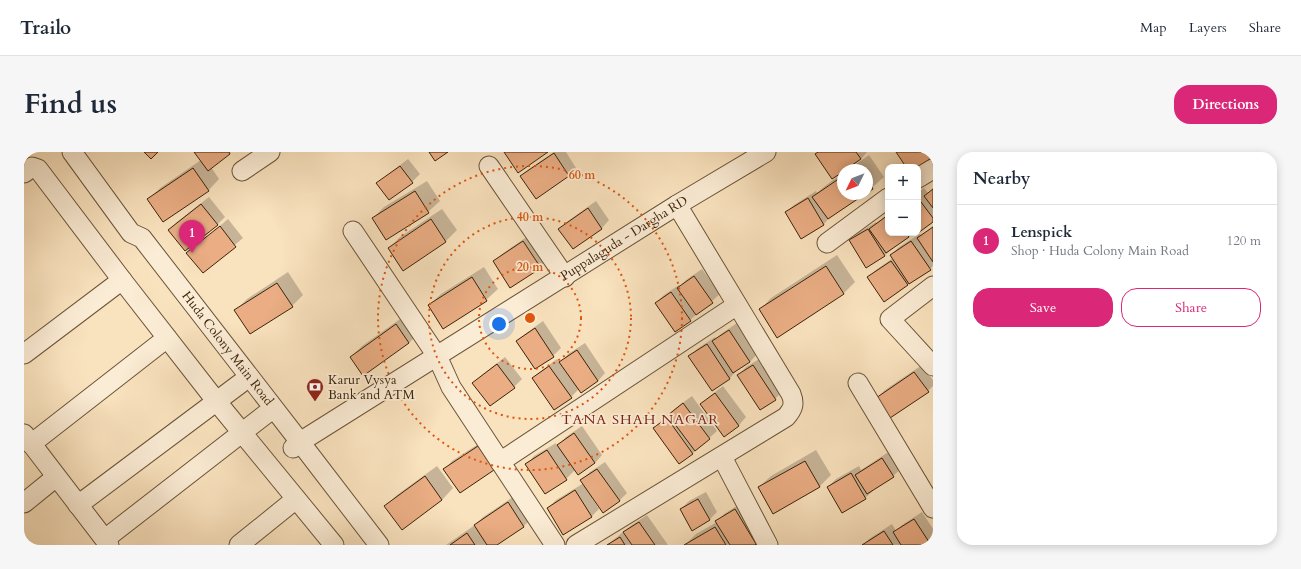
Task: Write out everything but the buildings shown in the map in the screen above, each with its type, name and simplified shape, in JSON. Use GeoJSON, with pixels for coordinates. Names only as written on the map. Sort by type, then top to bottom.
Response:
{"type":"FeatureCollection","features":[{"type":"Feature","properties":{"kind":"street"},"geometry":{"type":"LineString","coordinates":[[242,171],[270,152]]}},
{"type":"Feature","properties":{"kind":"street","name":"Puppalaguda - Dargha RD"},"geometry":{"type":"LineString","coordinates":[[297,445],[677,206],[766,152]]}},
{"type":"Feature","properties":{"kind":"street","name":"Huda Colony Main Road"},"geometry":{"type":"LineString","coordinates":[[75,153],[136,238],[297,445],[379,545]]}},
{"type":"Feature","properties":{"kind":"street"},"geometry":{"type":"LineString","coordinates":[[489,166],[565,277]]}},
{"type":"Feature","properties":{"kind":"street"},"geometry":{"type":"LineString","coordinates":[[24,173],[32,167],[38,169],[217,402],[334,545]]}},
{"type":"Feature","properties":{"kind":"street"},"geometry":{"type":"LineString","coordinates":[[921,176],[933,169]]}},
{"type":"Feature","properties":{"kind":"street"},"geometry":{"type":"LineString","coordinates":[[827,243],[885,200]]}},
{"type":"Feature","properties":{"kind":"street"},"geometry":{"type":"LineString","coordinates":[[576,545],[786,417],[791,411],[794,403],[792,394],[677,206]]}},
{"type":"Feature","properties":{"kind":"street"},"geometry":{"type":"LineString","coordinates":[[354,231],[437,356],[451,387],[555,545]]}},
{"type":"Feature","properties":{"kind":"street"},"geometry":{"type":"LineString","coordinates":[[136,238],[241,383],[266,414],[297,445],[365,545]]}},
{"type":"Feature","properties":{"kind":"street"},"geometry":{"type":"LineString","coordinates":[[24,354],[122,280]]}},
{"type":"Feature","properties":{"kind":"street"},"geometry":{"type":"LineString","coordinates":[[933,286],[890,319],[933,366]]}},
{"type":"Feature","properties":{"kind":"street"},"geometry":{"type":"LineString","coordinates":[[500,462],[738,305]]}},
{"type":"Feature","properties":{"kind":"street"},"geometry":{"type":"LineString","coordinates":[[167,338],[28,439],[107,542],[266,414]]}},
{"type":"Feature","properties":{"kind":"street"},"geometry":{"type":"LineString","coordinates":[[78,506],[241,383]]}},
{"type":"Feature","properties":{"kind":"street"},"geometry":{"type":"LineString","coordinates":[[858,383],[933,508]]}},
{"type":"Feature","properties":{"kind":"street"},"geometry":{"type":"LineString","coordinates":[[722,457],[768,545]]}},
{"type":"Feature","properties":{"kind":"street"},"geometry":{"type":"LineString","coordinates":[[24,503],[56,477]]}},
{"type":"Feature","properties":{"kind":"street"},"geometry":{"type":"LineString","coordinates":[[239,545],[296,499]]}},
{"type":"Feature","properties":{"kind":"place","name":"Lenspick"},"geometry":{"type":"Point","coordinates":[192,253]}},
{"type":"Feature","properties":{"kind":"place","name":"Karur Vysya Bank and ATM"},"geometry":{"type":"Point","coordinates":[315,402]}},
{"type":"Feature","properties":{"kind":"district","name":"TANA SHAH NAGAR"},"geometry":{"type":"Point","coordinates":[640,419]}}]}
